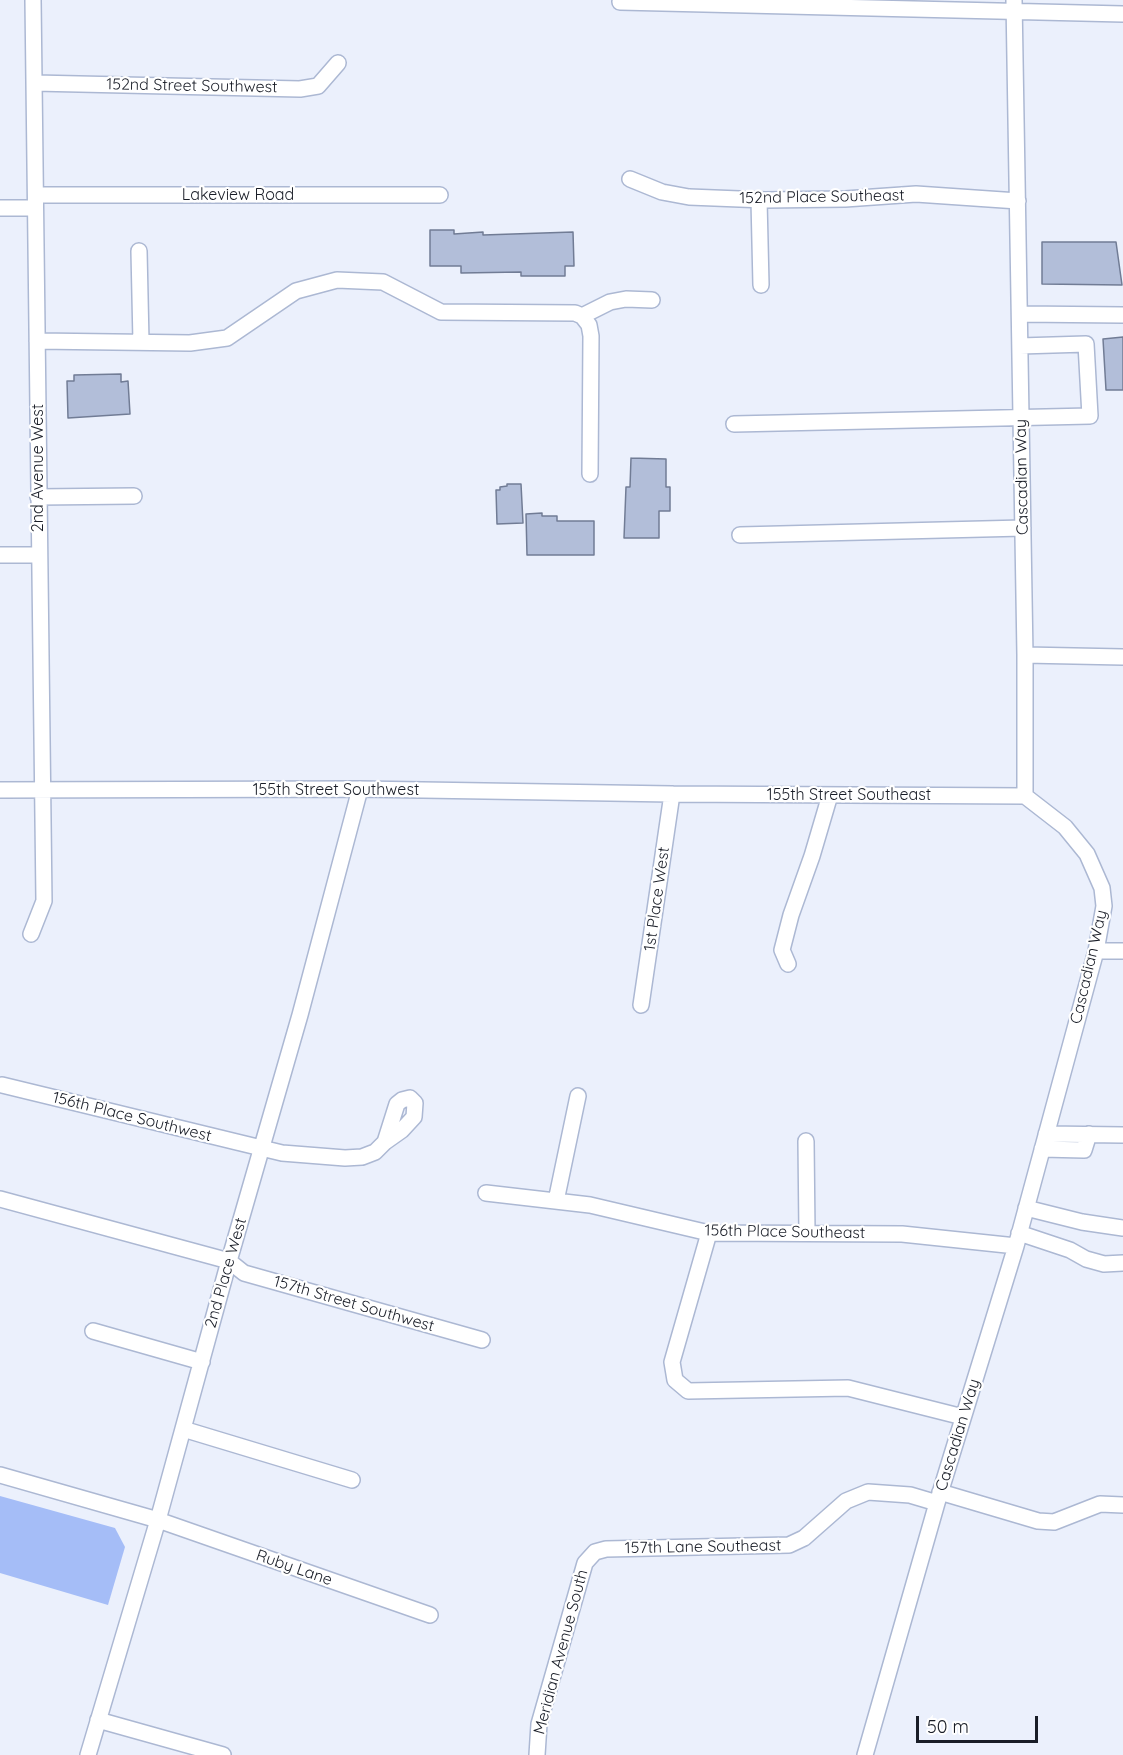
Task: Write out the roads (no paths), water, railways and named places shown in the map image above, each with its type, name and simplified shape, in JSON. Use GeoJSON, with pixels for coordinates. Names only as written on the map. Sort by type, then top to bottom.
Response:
{"type":"FeatureCollection","features":[{"type":"Feature","properties":{"kind":"street","name":"2nd Avenue West"},"geometry":{"type":"LineString","coordinates":[[31,934],[44,901],[33,0]]}},
{"type":"Feature","properties":{"kind":"street"},"geometry":{"type":"LineString","coordinates":[[620,2],[1014,5],[1123,14]]}},
{"type":"Feature","properties":{"kind":"street","name":"Cascadian Way"},"geometry":{"type":"LineString","coordinates":[[866,1755],[939,1498],[1026,1208],[1096,951],[1104,906],[1102,888],[1087,854],[1065,827],[1025,796],[1025,655],[1014,5]]}},
{"type":"Feature","properties":{"kind":"street","name":"152nd Street Southwest"},"geometry":{"type":"LineString","coordinates":[[35,83],[300,89],[318,86],[338,63]]}},
{"type":"Feature","properties":{"kind":"street","name":"152nd Place Southeast"},"geometry":{"type":"LineString","coordinates":[[630,179],[662,192],[689,197],[759,200],[845,199],[916,194],[1018,201]]}},
{"type":"Feature","properties":{"kind":"street","name":"Lakeview Road"},"geometry":{"type":"LineString","coordinates":[[0,208],[35,202],[440,195]]}},
{"type":"Feature","properties":{"kind":"street"},"geometry":{"type":"LineString","coordinates":[[759,200],[761,285]]}},
{"type":"Feature","properties":{"kind":"street"},"geometry":{"type":"LineString","coordinates":[[139,251],[141,342]]}},
{"type":"Feature","properties":{"kind":"street"},"geometry":{"type":"LineString","coordinates":[[37,341],[190,343],[227,338],[296,291],[337,280],[383,282],[441,312],[575,313],[582,316],[589,325],[591,336],[590,474]]}},
{"type":"Feature","properties":{"kind":"street"},"geometry":{"type":"LineString","coordinates":[[582,316],[610,302],[626,299],[652,300]]}},
{"type":"Feature","properties":{"kind":"street"},"geometry":{"type":"LineString","coordinates":[[1020,314],[1123,315]]}},
{"type":"Feature","properties":{"kind":"street"},"geometry":{"type":"LineString","coordinates":[[734,424],[1090,417],[1086,344],[1020,346]]}},
{"type":"Feature","properties":{"kind":"street"},"geometry":{"type":"LineString","coordinates":[[38,497],[134,496]]}},
{"type":"Feature","properties":{"kind":"street"},"geometry":{"type":"LineString","coordinates":[[740,536],[1023,528]]}},
{"type":"Feature","properties":{"kind":"street"},"geometry":{"type":"LineString","coordinates":[[0,555],[38,555]]}},
{"type":"Feature","properties":{"kind":"street"},"geometry":{"type":"LineString","coordinates":[[1025,655],[1123,657]]}},
{"type":"Feature","properties":{"kind":"street","name":"155th Street Southwest"},"geometry":{"type":"LineString","coordinates":[[0,790],[360,789],[672,794]]}},
{"type":"Feature","properties":{"kind":"street","name":"2nd Place West"},"geometry":{"type":"LineString","coordinates":[[88,1755],[159,1520],[229,1261],[300,1015],[360,789]]}},
{"type":"Feature","properties":{"kind":"street","name":"155th Street Southeast"},"geometry":{"type":"LineString","coordinates":[[672,794],[1025,796]]}},
{"type":"Feature","properties":{"kind":"street","name":"1st Place West"},"geometry":{"type":"LineString","coordinates":[[641,1005],[672,794]]}},
{"type":"Feature","properties":{"kind":"street"},"geometry":{"type":"LineString","coordinates":[[788,964],[782,950],[830,795]]}},
{"type":"Feature","properties":{"kind":"street"},"geometry":{"type":"LineString","coordinates":[[1096,951],[1123,951]]}},
{"type":"Feature","properties":{"kind":"street","name":"156th Place Southwest"},"geometry":{"type":"LineString","coordinates":[[2,1085],[282,1153],[345,1158],[362,1157],[375,1152],[385,1142]]}},
{"type":"Feature","properties":{"kind":"street"},"geometry":{"type":"LineString","coordinates":[[556,1201],[578,1096]]}},
{"type":"Feature","properties":{"kind":"street"},"geometry":{"type":"LineString","coordinates":[[1046,1134],[1123,1135]]}},
{"type":"Feature","properties":{"kind":"street"},"geometry":{"type":"LineString","coordinates":[[1042,1149],[1084,1150],[1089,1134]]}},
{"type":"Feature","properties":{"kind":"street"},"geometry":{"type":"LineString","coordinates":[[806,1141],[807,1233]]}},
{"type":"Feature","properties":{"kind":"street","name":"156th Place Southeast"},"geometry":{"type":"LineString","coordinates":[[486,1193],[590,1205],[709,1233],[902,1234],[1017,1240],[1052,1244],[1104,1264],[1123,1263]]}},
{"type":"Feature","properties":{"kind":"street","name":"157th Street Southwest"},"geometry":{"type":"LineString","coordinates":[[0,1199],[229,1261],[244,1273],[482,1340]]}},
{"type":"Feature","properties":{"kind":"street"},"geometry":{"type":"LineString","coordinates":[[1026,1208],[1082,1222],[1123,1228]]}},
{"type":"Feature","properties":{"kind":"street"},"geometry":{"type":"LineString","coordinates":[[709,1233],[672,1362],[675,1380],[688,1391],[848,1388],[963,1418]]}},
{"type":"Feature","properties":{"kind":"street"},"geometry":{"type":"LineString","coordinates":[[93,1331],[201,1362]]}},
{"type":"Feature","properties":{"kind":"street"},"geometry":{"type":"LineString","coordinates":[[183,1428],[352,1480]]}},
{"type":"Feature","properties":{"kind":"street","name":"Ruby Lane"},"geometry":{"type":"LineString","coordinates":[[0,1475],[159,1520],[430,1615]]}},
{"type":"Feature","properties":{"kind":"street","name":"157th Lane Southeast"},"geometry":{"type":"LineString","coordinates":[[595,1552],[606,1549],[789,1545],[804,1538],[846,1501],[868,1492],[939,1498],[1038,1521],[1053,1522],[1100,1504],[1123,1505]]}},
{"type":"Feature","properties":{"kind":"street","name":"Meridian Avenue South"},"geometry":{"type":"LineString","coordinates":[[537,1755],[538,1725],[585,1563],[595,1552]]}},
{"type":"Feature","properties":{"kind":"street"},"geometry":{"type":"LineString","coordinates":[[98,1720],[223,1755]]}}]}
